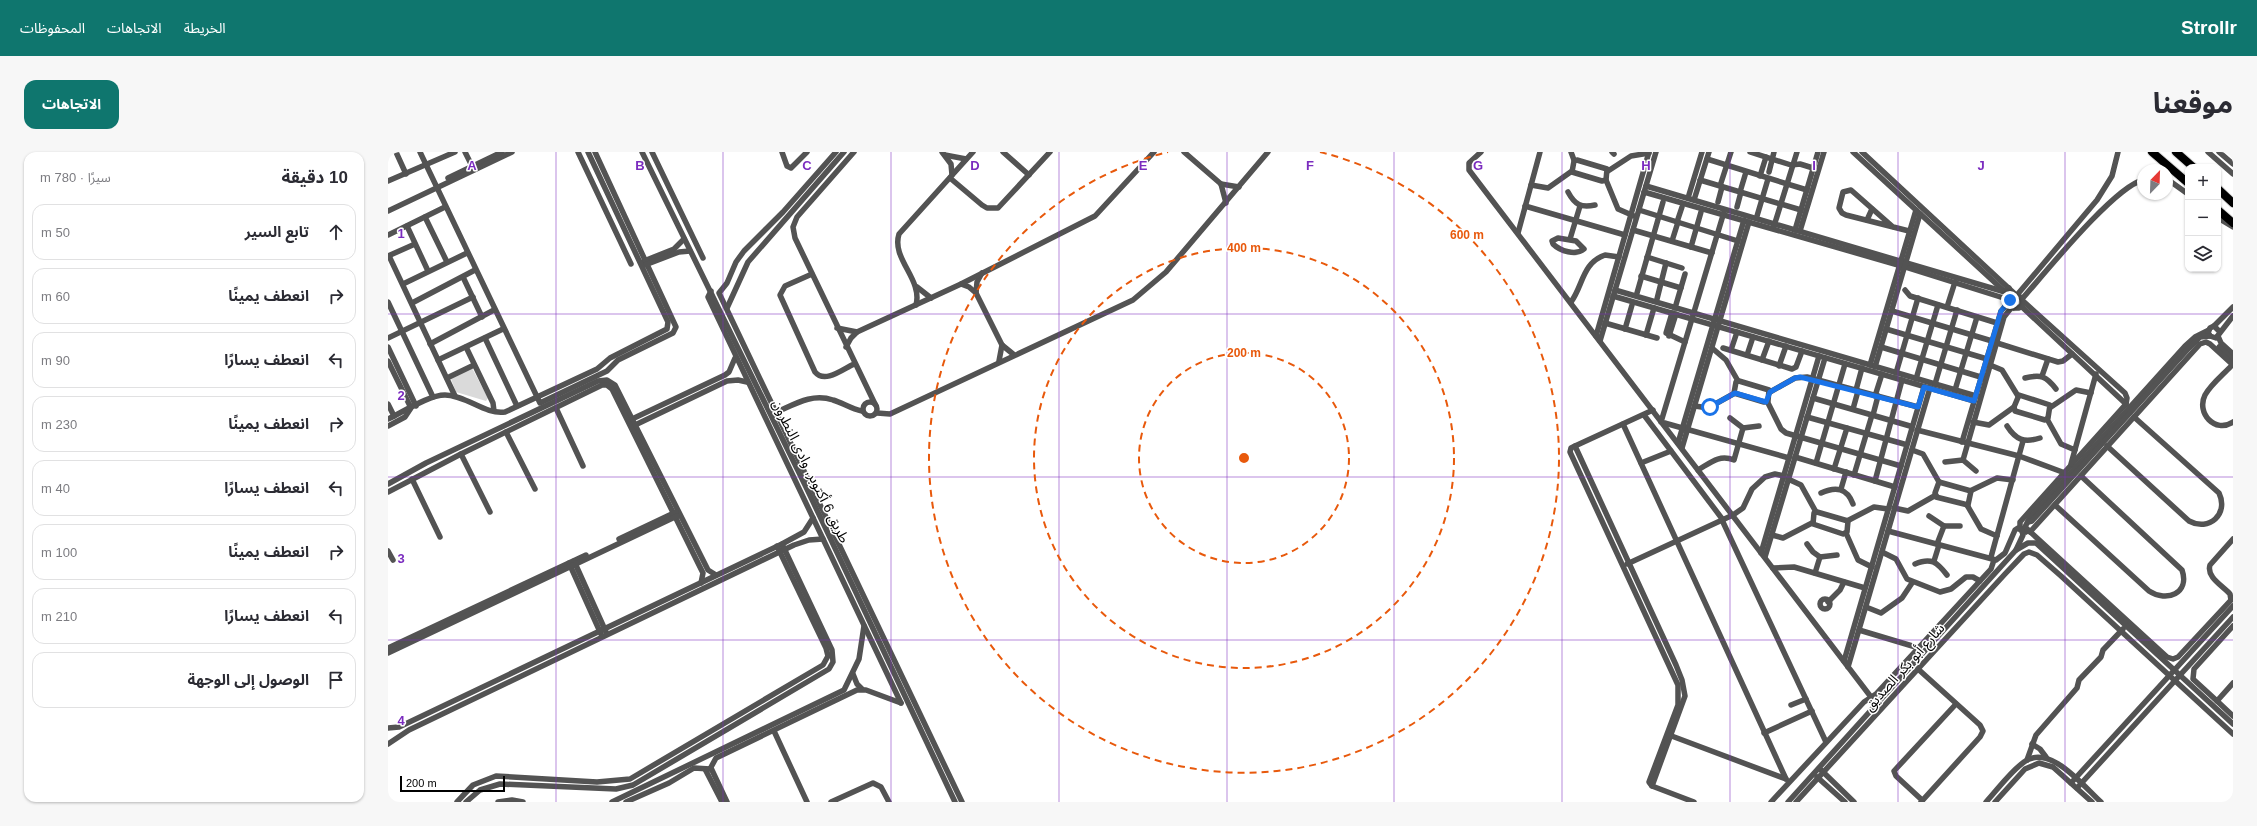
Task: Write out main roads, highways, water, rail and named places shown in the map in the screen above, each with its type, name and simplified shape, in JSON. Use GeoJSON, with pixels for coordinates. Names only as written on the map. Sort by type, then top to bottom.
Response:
{"type":"FeatureCollection","features":[{"type":"Feature","properties":{"kind":"highway"},"geometry":{"type":"LineString","coordinates":[[2152,152],[2185,180]]}},
{"type":"Feature","properties":{"kind":"highway"},"geometry":{"type":"LineString","coordinates":[[2176,152],[2190,164]]}},
{"type":"Feature","properties":{"kind":"highway"},"geometry":{"type":"LineString","coordinates":[[2221,192],[2233,203]]}},
{"type":"Feature","properties":{"kind":"highway"},"geometry":{"type":"LineString","coordinates":[[2221,213],[2233,223]]}}]}
